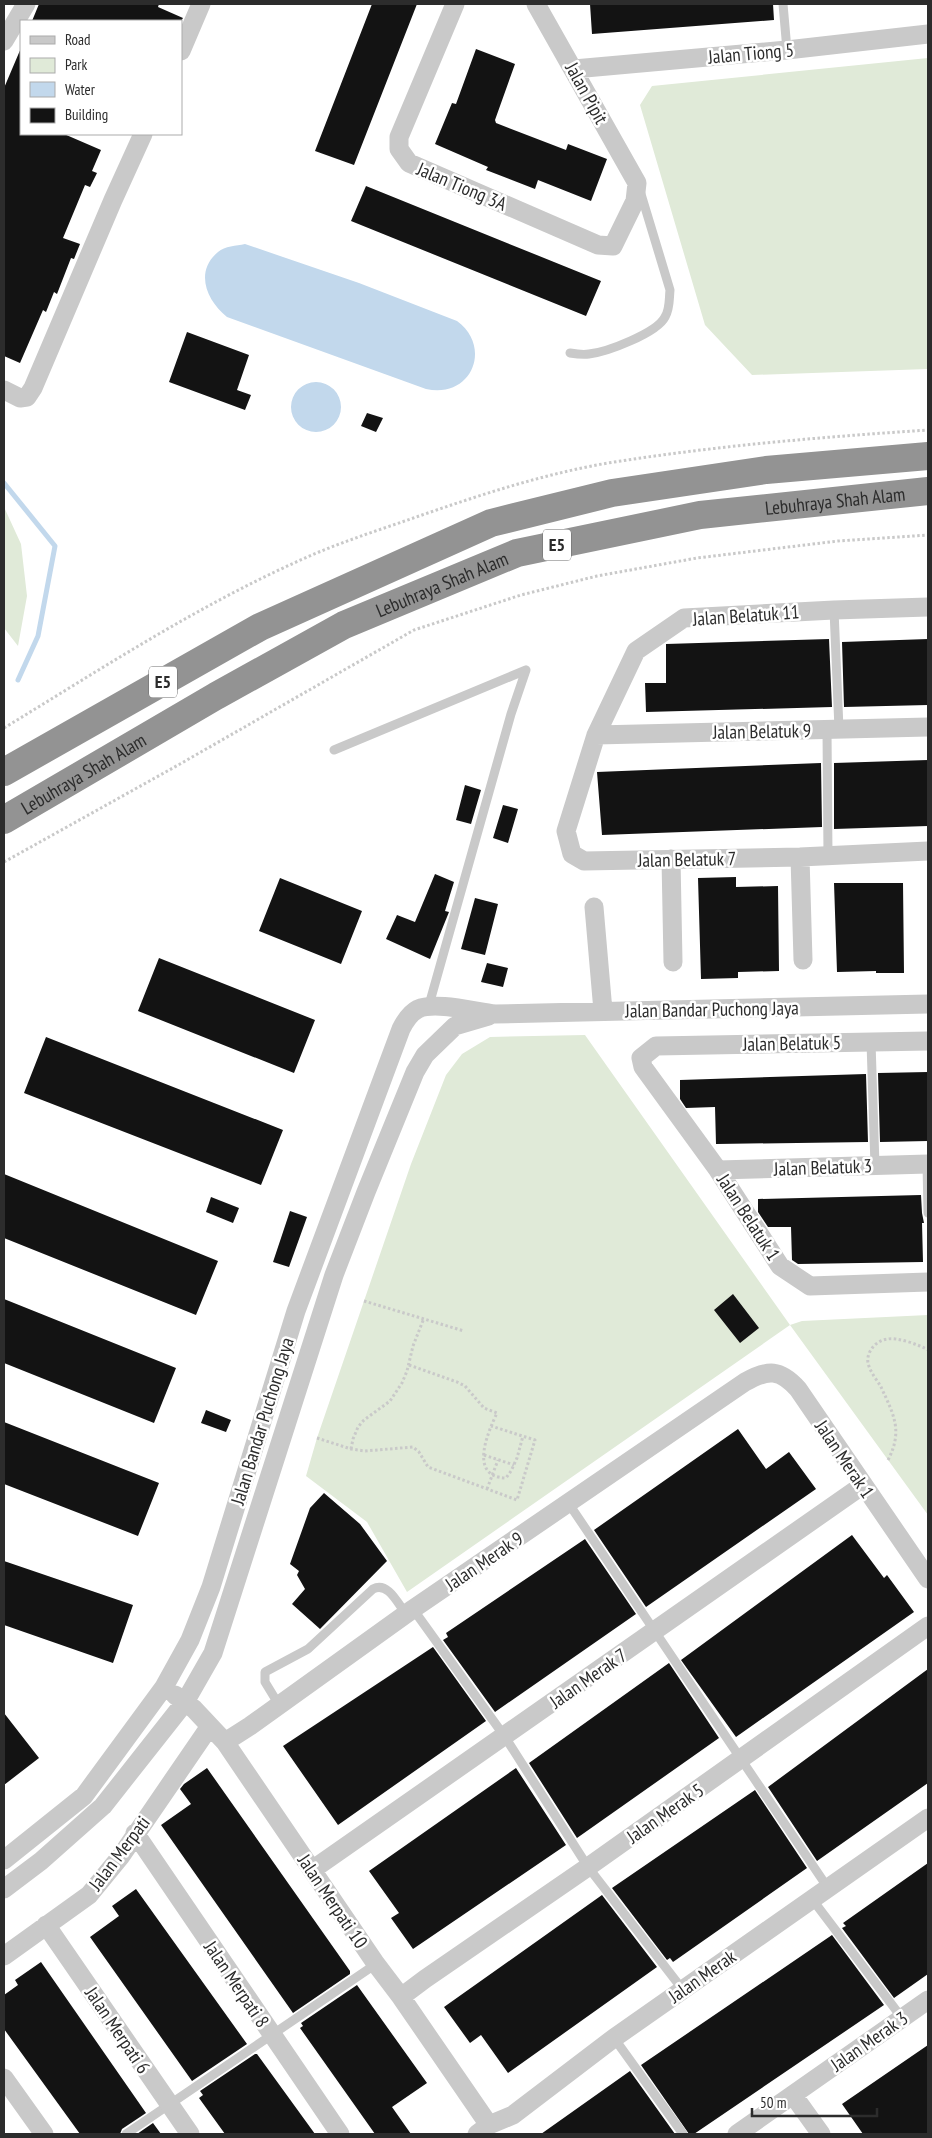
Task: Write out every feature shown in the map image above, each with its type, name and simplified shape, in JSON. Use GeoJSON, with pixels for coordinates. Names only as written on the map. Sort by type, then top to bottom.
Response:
{"type":"FeatureCollection","features":[{"type":"Feature","properties":{"kind":"highway","name":"Lebuhraya Shah Alam"},"geometry":{"type":"LineString","coordinates":[[4,772],[260,627],[491,523],[622,492],[766,470],[928,456]]}},
{"type":"Feature","properties":{"kind":"highway","name":"Lebuhraya Shah Alam"},"geometry":{"type":"LineString","coordinates":[[4,820],[208,701],[344,625],[517,553],[700,516],[928,491]]}},
{"type":"Feature","properties":{"kind":"street"},"geometry":{"type":"LineString","coordinates":[[4,41],[26,4]]}},
{"type":"Feature","properties":{"kind":"street"},"geometry":{"type":"LineString","coordinates":[[182,49],[202,4]]}},
{"type":"Feature","properties":{"kind":"street","name":"Jalan Tiong 3A"},"geometry":{"type":"LineString","coordinates":[[455,4],[400,137],[399,149],[409,163],[598,245],[613,246],[635,200],[637,183]]}},
{"type":"Feature","properties":{"kind":"street","name":"Jalan Pipit"},"geometry":{"type":"LineString","coordinates":[[536,4],[637,183]]}},
{"type":"Feature","properties":{"kind":"street","name":"Jalan Tiong 5"},"geometry":{"type":"LineString","coordinates":[[574,69],[788,50],[928,34]]}},
{"type":"Feature","properties":{"kind":"street"},"geometry":{"type":"LineString","coordinates":[[4,390],[20,398],[26,397],[33,388],[143,135]]}},
{"type":"Feature","properties":{"kind":"street","name":"Jalan Belatuk 11"},"geometry":{"type":"LineString","coordinates":[[596,735],[636,651],[684,618],[928,607]]}},
{"type":"Feature","properties":{"kind":"street","name":"Jalan Belatuk 9"},"geometry":{"type":"LineString","coordinates":[[596,735],[928,727]]}},
{"type":"Feature","properties":{"kind":"street","name":"Jalan Belatuk 7"},"geometry":{"type":"LineString","coordinates":[[596,735],[566,831],[572,854],[584,860],[828,856],[928,852]]}},
{"type":"Feature","properties":{"kind":"street"},"geometry":{"type":"LineString","coordinates":[[800,856],[803,960]]}},
{"type":"Feature","properties":{"kind":"street"},"geometry":{"type":"LineString","coordinates":[[672,859],[673,962]]}},
{"type":"Feature","properties":{"kind":"street"},"geometry":{"type":"LineString","coordinates":[[594,907],[603,1012]]}},
{"type":"Feature","properties":{"kind":"street","name":"Jalan Bandar Puchong Jaya"},"geometry":{"type":"LineString","coordinates":[[4,1860],[84,1796],[164,1687],[190,1640],[211,1587],[296,1311],[401,1029],[408,1016],[417,1009],[429,1005],[495,1014],[928,1004]]}},
{"type":"Feature","properties":{"kind":"street","name":"Jalan Bandar Puchong Jaya"},"geometry":{"type":"LineString","coordinates":[[4,1889],[41,1861],[103,1806],[185,1702],[213,1653],[334,1275],[415,1072],[425,1055],[455,1026],[495,1014]]}},
{"type":"Feature","properties":{"kind":"street","name":"Jalan Belatuk 5"},"geometry":{"type":"LineString","coordinates":[[656,1046],[928,1041]]}},
{"type":"Feature","properties":{"kind":"street","name":"Jalan Belatuk 1"},"geometry":{"type":"LineString","coordinates":[[656,1046],[641,1058],[643,1067],[718,1170],[780,1266],[810,1286],[928,1282]]}},
{"type":"Feature","properties":{"kind":"street","name":"Jalan Belatuk 3"},"geometry":{"type":"LineString","coordinates":[[718,1170],[928,1164]]}},
{"type":"Feature","properties":{"kind":"street","name":"Jalan Merak 1"},"geometry":{"type":"LineString","coordinates":[[745,1382],[766,1372],[779,1374],[789,1379],[798,1389],[928,1579]]}},
{"type":"Feature","properties":{"kind":"street","name":"Jalan Merak 9"},"geometry":{"type":"LineString","coordinates":[[225,1742],[409,1611],[569,1504],[745,1382]]}},
{"type":"Feature","properties":{"kind":"street","name":"Jalan Merak 7"},"geometry":{"type":"LineString","coordinates":[[312,1870],[505,1737],[863,1485]]}},
{"type":"Feature","properties":{"kind":"street","name":"Jalan Merak 5"},"geometry":{"type":"LineString","coordinates":[[402,1997],[928,1626]]}},
{"type":"Feature","properties":{"kind":"street","name":"Jalan Merpati 10"},"geometry":{"type":"LineString","coordinates":[[164,1687],[185,1702],[225,1742],[376,1964],[402,1997],[483,2130]]}},
{"type":"Feature","properties":{"kind":"street","name":"Jalan Merpati"},"geometry":{"type":"LineString","coordinates":[[4,1956],[89,1895],[121,1856],[210,1726]]}},
{"type":"Feature","properties":{"kind":"street","name":"Jalan Merak"},"geometry":{"type":"LineString","coordinates":[[483,2130],[513,2115],[614,2038],[928,1818]]}},
{"type":"Feature","properties":{"kind":"street","name":"Jalan Merpati 8"},"geometry":{"type":"LineString","coordinates":[[135,1833],[340,2134]]}},
{"type":"Feature","properties":{"kind":"street","name":"Jalan Merpati 6"},"geometry":{"type":"LineString","coordinates":[[46,1925],[190,2134]]}},
{"type":"Feature","properties":{"kind":"street","name":"Jalan Merak 3"},"geometry":{"type":"LineString","coordinates":[[737,2134],[928,2000]]}},
{"type":"Feature","properties":{"kind":"street"},"geometry":{"type":"LineString","coordinates":[[4,2078],[44,2134]]}},
{"type":"Feature","properties":{"kind":"street"},"geometry":{"type":"LineString","coordinates":[[792,2095],[821,2134]]}},
{"type":"Feature","properties":{"kind":"lane"},"geometry":{"type":"LineString","coordinates":[[783,4],[788,50]]}},
{"type":"Feature","properties":{"kind":"lane"},"geometry":{"type":"LineString","coordinates":[[570,353],[587,355],[603,351],[656,328],[665,319],[669,307],[670,290],[637,183]]}},
{"type":"Feature","properties":{"kind":"lane"},"geometry":{"type":"LineString","coordinates":[[828,856],[833,730],[834,610]]}},
{"type":"Feature","properties":{"kind":"lane"},"geometry":{"type":"LineString","coordinates":[[334,750],[526,670],[429,1005]]}},
{"type":"Feature","properties":{"kind":"lane"},"geometry":{"type":"LineString","coordinates":[[871,1042],[875,1166]]}},
{"type":"Feature","properties":{"kind":"lane"},"geometry":{"type":"LineString","coordinates":[[928,1164],[928,1213]]}},
{"type":"Feature","properties":{"kind":"lane"},"geometry":{"type":"LineString","coordinates":[[569,1504],[828,1888]]}},
{"type":"Feature","properties":{"kind":"lane"},"geometry":{"type":"LineString","coordinates":[[279,1705],[266,1682],[265,1672],[269,1668],[308,1649],[373,1589],[378,1586],[384,1587],[409,1611],[505,1737],[588,1867],[683,1990]]}},
{"type":"Feature","properties":{"kind":"lane"},"geometry":{"type":"LineString","coordinates":[[812,1899],[902,2018]]}},
{"type":"Feature","properties":{"kind":"lane"},"geometry":{"type":"LineString","coordinates":[[126,2134],[376,1964]]}},
{"type":"Feature","properties":{"kind":"lane"},"geometry":{"type":"LineString","coordinates":[[614,2038],[683,2134]]}},
{"type":"Feature","properties":{"kind":"path"},"geometry":{"type":"LineString","coordinates":[[4,862],[414,630],[521,595],[597,576],[697,558],[810,544],[928,535]]}},
{"type":"Feature","properties":{"kind":"path"},"geometry":{"type":"LineString","coordinates":[[364,1300],[464,1331]]}},
{"type":"Feature","properties":{"kind":"path"},"geometry":{"type":"LineString","coordinates":[[351,1449],[358,1427],[370,1415],[390,1401],[402,1383],[424,1318]]}},
{"type":"Feature","properties":{"kind":"path"},"geometry":{"type":"LineString","coordinates":[[888,1460],[896,1445],[897,1430],[868,1363],[869,1352],[876,1344],[888,1339],[921,1345],[928,1350]]}},
{"type":"Feature","properties":{"kind":"path"},"geometry":{"type":"LineString","coordinates":[[409,1365],[466,1386],[484,1408],[497,1413],[491,1426],[483,1455],[483,1461],[488,1471],[492,1474],[499,1478],[506,1478],[514,1465],[523,1436]]}},
{"type":"Feature","properties":{"kind":"path"},"geometry":{"type":"LineString","coordinates":[[316,1438],[351,1449],[413,1447],[419,1452],[428,1467],[517,1500],[536,1440],[491,1426]]}},
{"type":"Feature","properties":{"kind":"path"},"geometry":{"type":"LineString","coordinates":[[483,1455],[514,1465]]}},
{"type":"Feature","properties":{"kind":"path"},"geometry":{"type":"LineString","coordinates":[[487,1489],[498,1460]]}},
{"type":"Feature","properties":{"kind":"green space"},"geometry":{"type":"Polygon","coordinates":[[[928,58],[928,369],[752,375],[705,325],[640,105],[652,86],[928,58]]]}},
{"type":"Feature","properties":{"kind":"green space"},"geometry":{"type":"Polygon","coordinates":[[[4,507],[21,544],[27,596],[18,646],[4,628],[4,507]]]}},
{"type":"Feature","properties":{"kind":"green space"},"geometry":{"type":"Polygon","coordinates":[[[585,1035],[790,1325],[407,1592],[367,1522],[306,1476],[317,1438],[411,1164],[446,1075],[462,1054],[490,1037],[585,1035]]]}},
{"type":"Feature","properties":{"kind":"green space"},"geometry":{"type":"Polygon","coordinates":[[[928,1315],[928,1515],[790,1325],[802,1321],[928,1315]]]}},
{"type":"Feature","properties":{"kind":"water"},"geometry":{"type":"Polygon","coordinates":[[[245,244],[359,283],[457,321],[468,332],[474,344],[475,356],[472,368],[466,378],[456,386],[442,390],[426,389],[227,317],[209,295],[205,277],[206,268],[221,250],[245,244]]]}},
{"type":"Feature","properties":{"kind":"water"},"geometry":{"type":"Polygon","coordinates":[[[311,382],[321,382],[334,389],[341,402],[341,412],[334,425],[321,432],[311,432],[302,428],[295,421],[291,412],[291,402],[295,393],[302,386],[311,382]]]}},
{"type":"Feature","properties":{"kind":"building"},"geometry":{"type":"Polygon","coordinates":[[[39,4],[159,4],[158,7],[183,18],[182,20],[32,20],[39,4]]]}},
{"type":"Feature","properties":{"kind":"building"},"geometry":{"type":"Polygon","coordinates":[[[372,4],[417,4],[354,165],[315,151],[372,4]]]}},
{"type":"Feature","properties":{"kind":"building"},"geometry":{"type":"Polygon","coordinates":[[[590,4],[773,4],[774,20],[592,34],[590,4]]]}},
{"type":"Feature","properties":{"kind":"building"},"geometry":{"type":"Polygon","coordinates":[[[476,49],[515,64],[495,120],[496,123],[566,150],[568,144],[607,159],[591,201],[538,180],[535,189],[486,170],[488,167],[435,144],[452,103],[456,104],[476,49]]]}},
{"type":"Feature","properties":{"kind":"building"},"geometry":{"type":"Polygon","coordinates":[[[20,50],[20,135],[66,135],[101,150],[92,171],[97,173],[90,187],[85,185],[63,238],[80,244],[74,259],[71,258],[57,294],[54,292],[46,312],[43,310],[20,363],[4,356],[4,88],[20,50]]]}},
{"type":"Feature","properties":{"kind":"building"},"geometry":{"type":"Polygon","coordinates":[[[366,186],[601,281],[586,316],[351,221],[366,186]]]}},
{"type":"Feature","properties":{"kind":"building"},"geometry":{"type":"Polygon","coordinates":[[[187,332],[249,355],[237,390],[251,395],[245,410],[169,382],[187,332]]]}},
{"type":"Feature","properties":{"kind":"building"},"geometry":{"type":"Polygon","coordinates":[[[367,413],[383,418],[376,432],[361,426],[367,413]]]}},
{"type":"Feature","properties":{"kind":"building"},"geometry":{"type":"Polygon","coordinates":[[[829,639],[832,707],[646,712],[645,683],[666,683],[666,644],[829,639]]]}},
{"type":"Feature","properties":{"kind":"building"},"geometry":{"type":"Polygon","coordinates":[[[928,639],[928,705],[844,707],[842,642],[928,639]]]}},
{"type":"Feature","properties":{"kind":"building"},"geometry":{"type":"Polygon","coordinates":[[[928,760],[928,826],[834,829],[834,763],[928,760]]]}},
{"type":"Feature","properties":{"kind":"building"},"geometry":{"type":"Polygon","coordinates":[[[821,763],[822,827],[602,835],[597,772],[821,763]]]}},
{"type":"Feature","properties":{"kind":"building"},"geometry":{"type":"Polygon","coordinates":[[[465,785],[481,790],[471,824],[456,820],[465,785]]]}},
{"type":"Feature","properties":{"kind":"building"},"geometry":{"type":"Polygon","coordinates":[[[503,805],[518,809],[508,843],[493,838],[503,805]]]}},
{"type":"Feature","properties":{"kind":"building"},"geometry":{"type":"Polygon","coordinates":[[[435,874],[454,882],[445,911],[449,912],[430,959],[386,939],[397,915],[415,922],[435,874]]]}},
{"type":"Feature","properties":{"kind":"building"},"geometry":{"type":"Polygon","coordinates":[[[736,877],[736,887],[778,886],[779,971],[738,972],[738,978],[701,979],[698,878],[736,877]]]}},
{"type":"Feature","properties":{"kind":"building"},"geometry":{"type":"Polygon","coordinates":[[[280,878],[362,911],[341,964],[259,931],[280,878]]]}},
{"type":"Feature","properties":{"kind":"building"},"geometry":{"type":"Polygon","coordinates":[[[834,883],[903,883],[904,973],[876,973],[876,971],[837,972],[834,883]]]}},
{"type":"Feature","properties":{"kind":"building"},"geometry":{"type":"Polygon","coordinates":[[[475,898],[498,904],[485,955],[461,949],[475,898]]]}},
{"type":"Feature","properties":{"kind":"building"},"geometry":{"type":"Polygon","coordinates":[[[159,958],[315,1020],[294,1073],[138,1011],[159,958]]]}},
{"type":"Feature","properties":{"kind":"building"},"geometry":{"type":"Polygon","coordinates":[[[487,963],[508,968],[503,987],[481,982],[487,963]]]}},
{"type":"Feature","properties":{"kind":"building"},"geometry":{"type":"Polygon","coordinates":[[[46,1037],[283,1130],[261,1185],[24,1093],[46,1037]]]}},
{"type":"Feature","properties":{"kind":"building"},"geometry":{"type":"Polygon","coordinates":[[[928,1072],[928,1141],[880,1142],[878,1073],[928,1072]]]}},
{"type":"Feature","properties":{"kind":"building"},"geometry":{"type":"Polygon","coordinates":[[[866,1074],[868,1142],[716,1144],[715,1107],[686,1108],[680,1099],[680,1080],[866,1074]]]}},
{"type":"Feature","properties":{"kind":"building"},"geometry":{"type":"Polygon","coordinates":[[[4,1174],[218,1261],[196,1315],[4,1238],[4,1174]]]}},
{"type":"Feature","properties":{"kind":"building"},"geometry":{"type":"Polygon","coordinates":[[[921,1195],[924,1223],[922,1223],[923,1262],[798,1264],[792,1260],[791,1227],[768,1227],[758,1212],[758,1199],[921,1195]]]}},
{"type":"Feature","properties":{"kind":"building"},"geometry":{"type":"Polygon","coordinates":[[[211,1197],[239,1208],[233,1223],[206,1212],[211,1197]]]}},
{"type":"Feature","properties":{"kind":"building"},"geometry":{"type":"Polygon","coordinates":[[[290,1211],[307,1217],[289,1267],[273,1262],[290,1211]]]}},
{"type":"Feature","properties":{"kind":"building"},"geometry":{"type":"Polygon","coordinates":[[[733,1294],[759,1328],[740,1343],[714,1310],[733,1294]]]}},
{"type":"Feature","properties":{"kind":"building"},"geometry":{"type":"Polygon","coordinates":[[[4,1299],[176,1368],[154,1423],[4,1363],[4,1299]]]}},
{"type":"Feature","properties":{"kind":"building"},"geometry":{"type":"Polygon","coordinates":[[[206,1410],[231,1420],[226,1432],[201,1423],[206,1410]]]}},
{"type":"Feature","properties":{"kind":"building"},"geometry":{"type":"Polygon","coordinates":[[[4,1422],[159,1483],[138,1536],[4,1484],[4,1422]]]}},
{"type":"Feature","properties":{"kind":"building"},"geometry":{"type":"Polygon","coordinates":[[[738,1429],[766,1469],[789,1452],[816,1489],[646,1607],[594,1530],[738,1429]]]}},
{"type":"Feature","properties":{"kind":"building"},"geometry":{"type":"Polygon","coordinates":[[[324,1493],[360,1524],[387,1561],[320,1629],[292,1604],[305,1589],[297,1575],[299,1571],[290,1564],[310,1508],[324,1493]]]}},
{"type":"Feature","properties":{"kind":"building"},"geometry":{"type":"Polygon","coordinates":[[[852,1535],[884,1578],[887,1575],[914,1612],[736,1737],[681,1660],[852,1535]]]}},
{"type":"Feature","properties":{"kind":"building"},"geometry":{"type":"Polygon","coordinates":[[[585,1539],[636,1614],[495,1712],[443,1640],[448,1637],[446,1633],[585,1539]]]}},
{"type":"Feature","properties":{"kind":"building"},"geometry":{"type":"Polygon","coordinates":[[[4,1561],[133,1605],[113,1663],[4,1625],[4,1561]]]}},
{"type":"Feature","properties":{"kind":"building"},"geometry":{"type":"Polygon","coordinates":[[[433,1647],[486,1721],[338,1825],[283,1746],[433,1647]]]}},
{"type":"Feature","properties":{"kind":"building"},"geometry":{"type":"Polygon","coordinates":[[[669,1663],[719,1738],[577,1838],[529,1763],[669,1663]]]}},
{"type":"Feature","properties":{"kind":"building"},"geometry":{"type":"Polygon","coordinates":[[[928,1669],[928,1783],[817,1861],[768,1787],[928,1669]]]}},
{"type":"Feature","properties":{"kind":"building"},"geometry":{"type":"Polygon","coordinates":[[[4,1713],[39,1758],[4,1785],[4,1713]]]}},
{"type":"Feature","properties":{"kind":"building"},"geometry":{"type":"Polygon","coordinates":[[[207,1768],[350,1971],[350,1974],[293,2013],[161,1825],[191,1804],[180,1789],[207,1768]]]}},
{"type":"Feature","properties":{"kind":"building"},"geometry":{"type":"Polygon","coordinates":[[[516,1768],[566,1845],[413,1949],[391,1918],[399,1913],[369,1871],[516,1768]]]}},
{"type":"Feature","properties":{"kind":"building"},"geometry":{"type":"Polygon","coordinates":[[[755,1790],[807,1868],[673,1962],[670,1958],[667,1960],[612,1888],[755,1790]]]}},
{"type":"Feature","properties":{"kind":"building"},"geometry":{"type":"Polygon","coordinates":[[[928,1863],[928,1974],[894,1998],[842,1928],[846,1926],[843,1923],[928,1863]]]}},
{"type":"Feature","properties":{"kind":"building"},"geometry":{"type":"Polygon","coordinates":[[[136,1889],[247,2044],[192,2081],[90,1937],[119,1916],[112,1906],[136,1889]]]}},
{"type":"Feature","properties":{"kind":"building"},"geometry":{"type":"Polygon","coordinates":[[[602,1895],[657,1967],[508,2073],[481,2035],[470,2043],[444,2007],[602,1895]]]}},
{"type":"Feature","properties":{"kind":"building"},"geometry":{"type":"Polygon","coordinates":[[[832,1935],[884,2005],[694,2134],[689,2134],[641,2065],[832,1935]]]}},
{"type":"Feature","properties":{"kind":"building"},"geometry":{"type":"Polygon","coordinates":[[[41,1962],[146,2113],[122,2129],[120,2134],[80,2134],[4,2029],[4,1995],[18,1985],[15,1980],[41,1962]]]}},
{"type":"Feature","properties":{"kind":"building"},"geometry":{"type":"Polygon","coordinates":[[[357,1985],[427,2083],[392,2107],[411,2134],[375,2134],[300,2028],[303,2026],[301,2023],[357,1985]]]}},
{"type":"Feature","properties":{"kind":"building"},"geometry":{"type":"Polygon","coordinates":[[[928,2045],[928,2134],[863,2134],[842,2104],[928,2045]]]}},
{"type":"Feature","properties":{"kind":"building"},"geometry":{"type":"Polygon","coordinates":[[[257,2054],[315,2134],[225,2134],[199,2098],[203,2095],[200,2091],[257,2054]]]}},
{"type":"Feature","properties":{"kind":"building"},"geometry":{"type":"Polygon","coordinates":[[[630,2071],[675,2134],[541,2134],[630,2071]]]}},
{"type":"Feature","properties":{"kind":"building"},"geometry":{"type":"Polygon","coordinates":[[[153,2123],[161,2134],[137,2134],[153,2123]]]}},
{"type":"Feature","properties":{"kind":"waterway"},"geometry":{"type":"LineString","coordinates":[[4,483],[55,546],[38,636],[18,680]]}}]}
